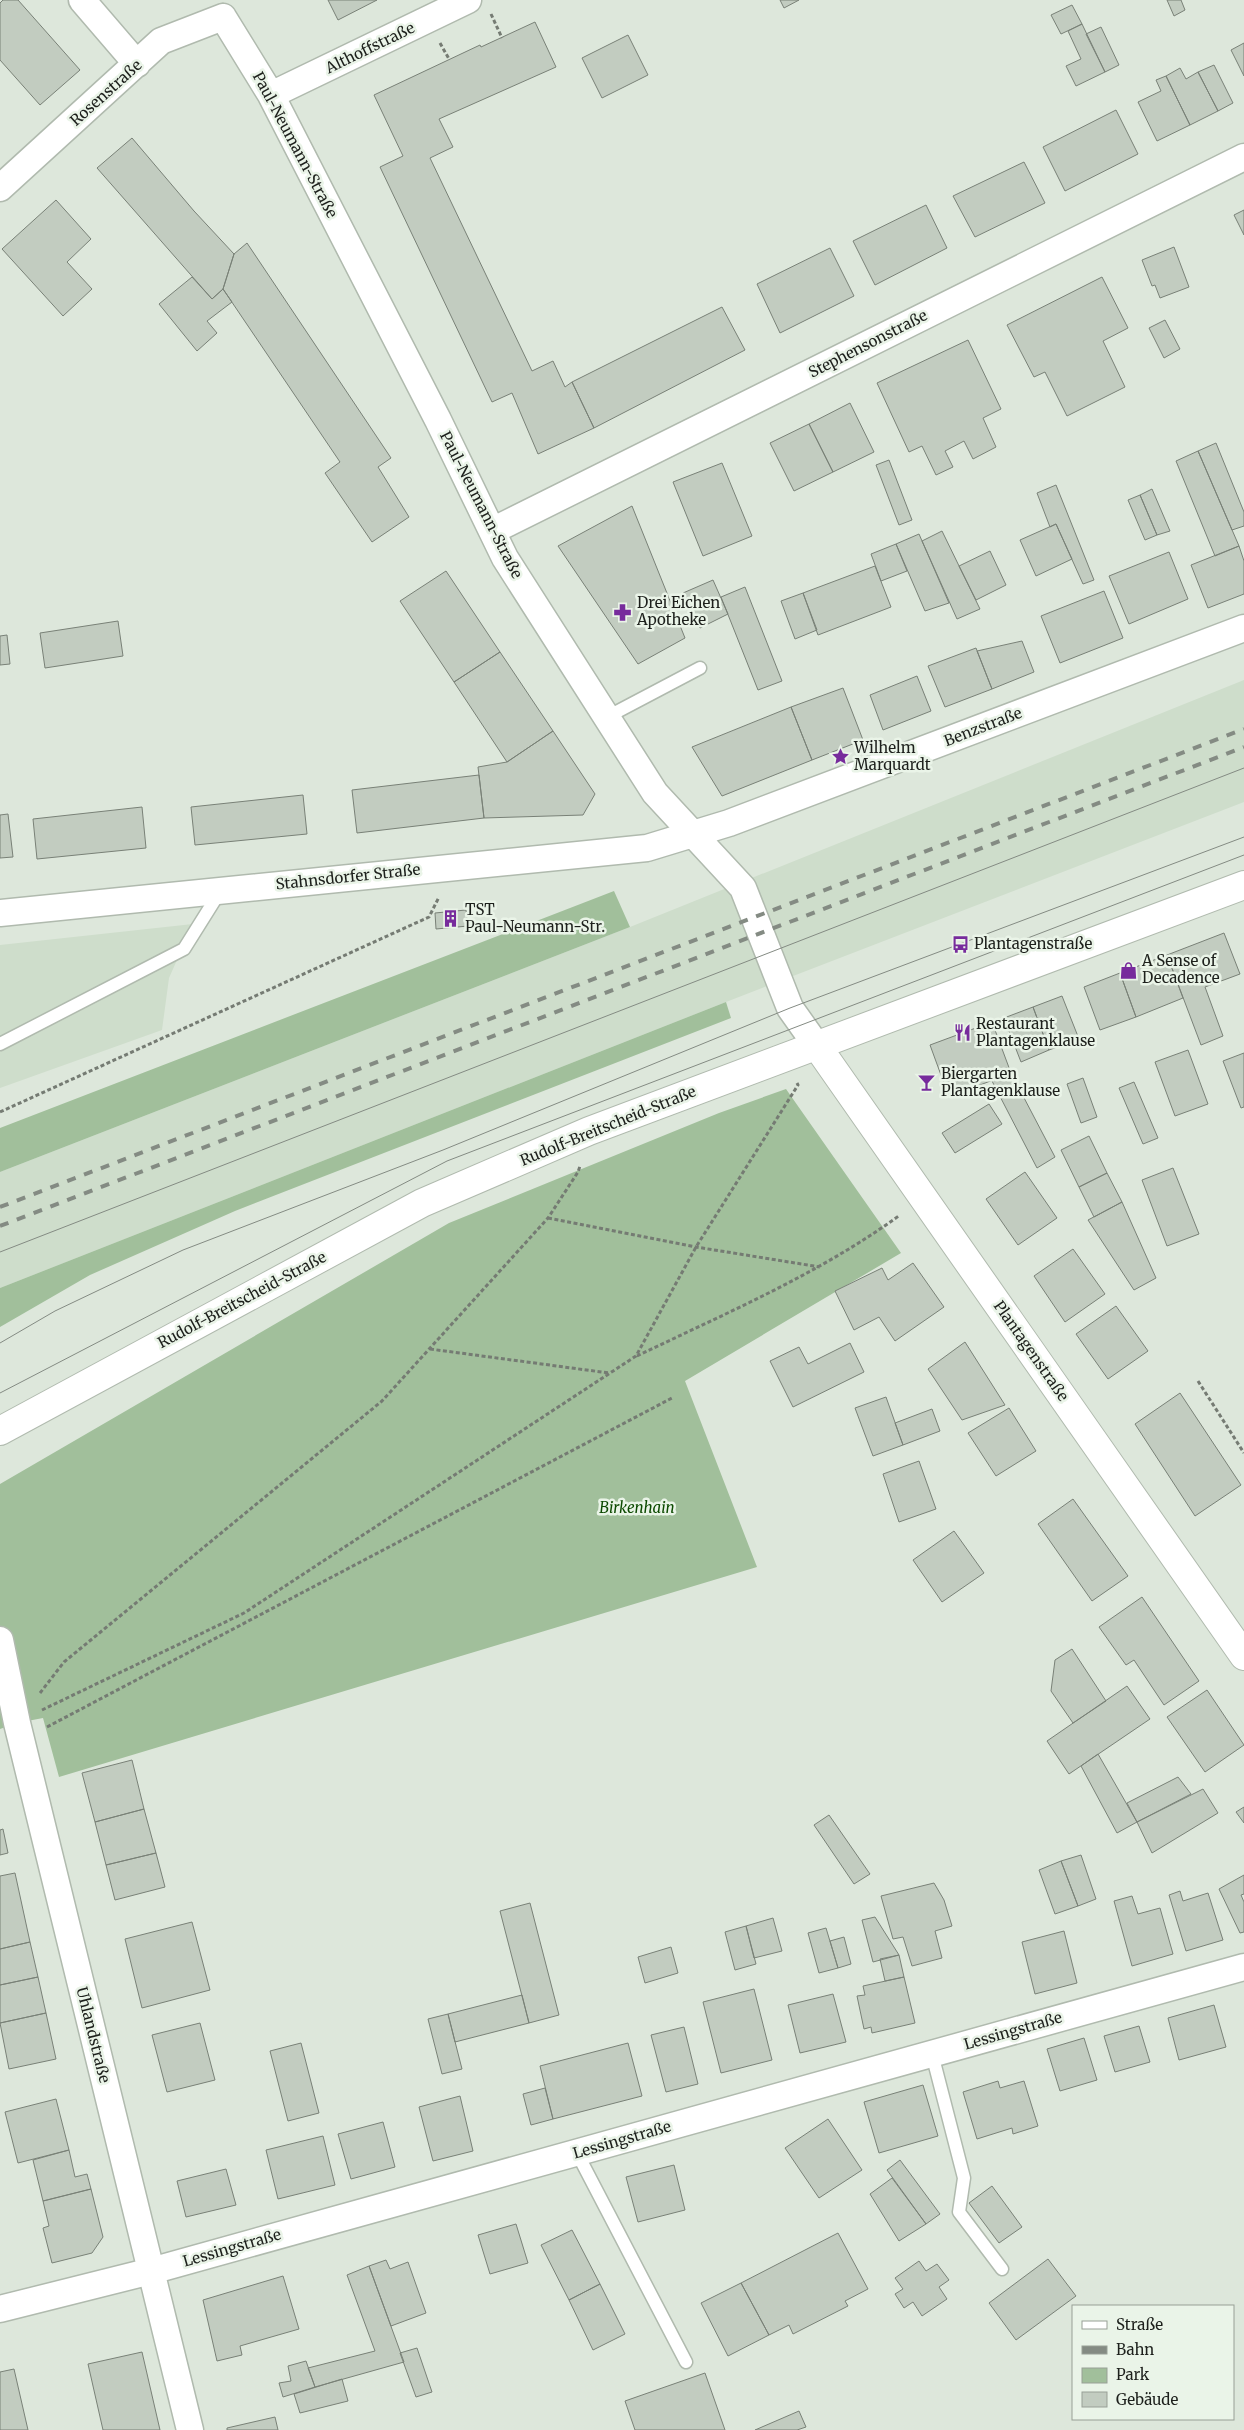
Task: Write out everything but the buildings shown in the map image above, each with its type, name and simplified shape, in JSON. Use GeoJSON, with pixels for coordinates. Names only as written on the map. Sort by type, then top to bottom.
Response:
{"type":"FeatureCollection","features":[{"type":"Feature","properties":{"kind":"street"},"geometry":{"type":"LineString","coordinates":[[82,0],[138,64]]}},
{"type":"Feature","properties":{"kind":"street","name":"Althoffstraße"},"geometry":{"type":"LineString","coordinates":[[271,95],[478,4]]}},
{"type":"Feature","properties":{"kind":"street","name":"Rosenstraße"},"geometry":{"type":"LineString","coordinates":[[0,188],[161,42],[227,9]]}},
{"type":"Feature","properties":{"kind":"street","name":"Paul-Neumann-Straße"},"geometry":{"type":"LineString","coordinates":[[227,9],[438,420],[505,558],[655,793],[743,888],[790,1008],[817,1046]]}},
{"type":"Feature","properties":{"kind":"street","name":"Stephensonstraße"},"geometry":{"type":"LineString","coordinates":[[492,531],[1244,156]]}},
{"type":"Feature","properties":{"kind":"street","name":"Benzstraße"},"geometry":{"type":"LineString","coordinates":[[694,834],[729,823],[1244,628]]}},
{"type":"Feature","properties":{"kind":"street","name":"Stahnsdorfer Straße"},"geometry":{"type":"LineString","coordinates":[[0,913],[647,848],[694,834]]}},
{"type":"Feature","properties":{"kind":"street","name":"Rudolf-Breitscheid-Straße"},"geometry":{"type":"LineString","coordinates":[[0,1431],[422,1203],[589,1130],[1244,885]]}},
{"type":"Feature","properties":{"kind":"street","name":"Plantagenstraße"},"geometry":{"type":"LineString","coordinates":[[817,1046],[1244,1656]]}},
{"type":"Feature","properties":{"kind":"street","name":"Uhlandstraße"},"geometry":{"type":"LineString","coordinates":[[0,1640],[8,1726],[151,2271],[190,2430]]}},
{"type":"Feature","properties":{"kind":"street","name":"Lessingstraße"},"geometry":{"type":"LineString","coordinates":[[0,2309],[151,2271],[1244,1967]]}},
{"type":"Feature","properties":{"kind":"lane"},"geometry":{"type":"LineString","coordinates":[[607,717],[700,668]]}},
{"type":"Feature","properties":{"kind":"lane"},"geometry":{"type":"LineString","coordinates":[[0,1044],[184,949],[221,890]]}},
{"type":"Feature","properties":{"kind":"lane"},"geometry":{"type":"LineString","coordinates":[[932,2054],[964,2178],[959,2212],[1002,2269]]}},
{"type":"Feature","properties":{"kind":"lane"},"geometry":{"type":"LineString","coordinates":[[577,2152],[686,2362]]}},
{"type":"Feature","properties":{"kind":"path"},"geometry":{"type":"LineString","coordinates":[[478,4],[502,38]]}},
{"type":"Feature","properties":{"kind":"path"},"geometry":{"type":"LineString","coordinates":[[0,1112],[430,917],[453,866]]}},
{"type":"Feature","properties":{"kind":"path"},"geometry":{"type":"LineString","coordinates":[[636,1356],[696,1247],[798,1085],[780,1060]]}},
{"type":"Feature","properties":{"kind":"path"},"geometry":{"type":"LineString","coordinates":[[8,1726],[64,1662],[382,1401],[548,1218],[578,1172],[589,1130]]}},
{"type":"Feature","properties":{"kind":"path"},"geometry":{"type":"LineString","coordinates":[[8,1726],[244,1613],[636,1356],[821,1267],[862,1243],[923,1198]]}},
{"type":"Feature","properties":{"kind":"path"},"geometry":{"type":"LineString","coordinates":[[548,1218],[696,1247],[821,1267]]}},
{"type":"Feature","properties":{"kind":"path"},"geometry":{"type":"LineString","coordinates":[[429,1349],[610,1373]]}},
{"type":"Feature","properties":{"kind":"path"},"geometry":{"type":"LineString","coordinates":[[1198,1380],[1244,1454]]}},
{"type":"Feature","properties":{"kind":"path"},"geometry":{"type":"LineString","coordinates":[[8,1726],[46,1728],[672,1398]]}},
{"type":"Feature","properties":{"kind":"shaded area"},"geometry":{"type":"Polygon","coordinates":[[[1244,680],[1244,802],[726,1002],[0,1288],[0,1172],[630,927],[1244,680]]]}},
{"type":"Feature","properties":{"kind":"shaded area"},"geometry":{"type":"Polygon","coordinates":[[[193,924],[169,978],[162,1030],[0,1088],[0,945],[193,924]]]}},
{"type":"Feature","properties":{"kind":"green space"},"geometry":{"type":"Polygon","coordinates":[[[614,891],[630,927],[0,1172],[0,1128],[614,891]]]}},
{"type":"Feature","properties":{"kind":"green space"},"geometry":{"type":"Polygon","coordinates":[[[726,1002],[731,1018],[235,1211],[90,1275],[0,1327],[0,1288],[726,1002]]]}},
{"type":"Feature","properties":{"kind":"green space","name":"Birkenhain"},"geometry":{"type":"Polygon","coordinates":[[[786,1089],[901,1253],[685,1381],[757,1567],[59,1777],[43,1718],[17,1723],[0,1729],[0,1484],[449,1223],[719,1113],[786,1089]]]}},
{"type":"Feature","properties":{"kind":"tram line"},"geometry":{"type":"LineString","coordinates":[[0,1252],[1244,768]]}},
{"type":"Feature","properties":{"kind":"tram line"},"geometry":{"type":"LineString","coordinates":[[0,1343],[55,1311],[183,1250],[443,1150],[790,1008],[1244,837]]}},
{"type":"Feature","properties":{"kind":"tram line"},"geometry":{"type":"LineString","coordinates":[[0,1393],[447,1161],[1244,855]]}},
{"type":"Feature","properties":{"kind":"railway"},"geometry":{"type":"LineString","coordinates":[[0,1207],[1244,729]]}},
{"type":"Feature","properties":{"kind":"railway"},"geometry":{"type":"LineString","coordinates":[[0,1226],[1244,747]]}},
{"type":"Feature","properties":{"kind":"place","name":"Drei Eichen Apotheke"},"geometry":{"type":"Point","coordinates":[623,612]}},
{"type":"Feature","properties":{"kind":"place","name":"Wilhelm Marquardt"},"geometry":{"type":"Point","coordinates":[840,757]}},
{"type":"Feature","properties":{"kind":"place","name":"TST Paul-Neumann-Str."},"geometry":{"type":"Point","coordinates":[451,919]}},
{"type":"Feature","properties":{"kind":"place","name":"Plantagenstraße"},"geometry":{"type":"Point","coordinates":[960,944]}},
{"type":"Feature","properties":{"kind":"place","name":"A Sense of Decadence"},"geometry":{"type":"Point","coordinates":[1128,970]}},
{"type":"Feature","properties":{"kind":"place","name":"Restaurant Plantagenklause"},"geometry":{"type":"Point","coordinates":[962,1033]}},
{"type":"Feature","properties":{"kind":"place","name":"Biergarten Plantagenklause"},"geometry":{"type":"Point","coordinates":[927,1083]}}]}
